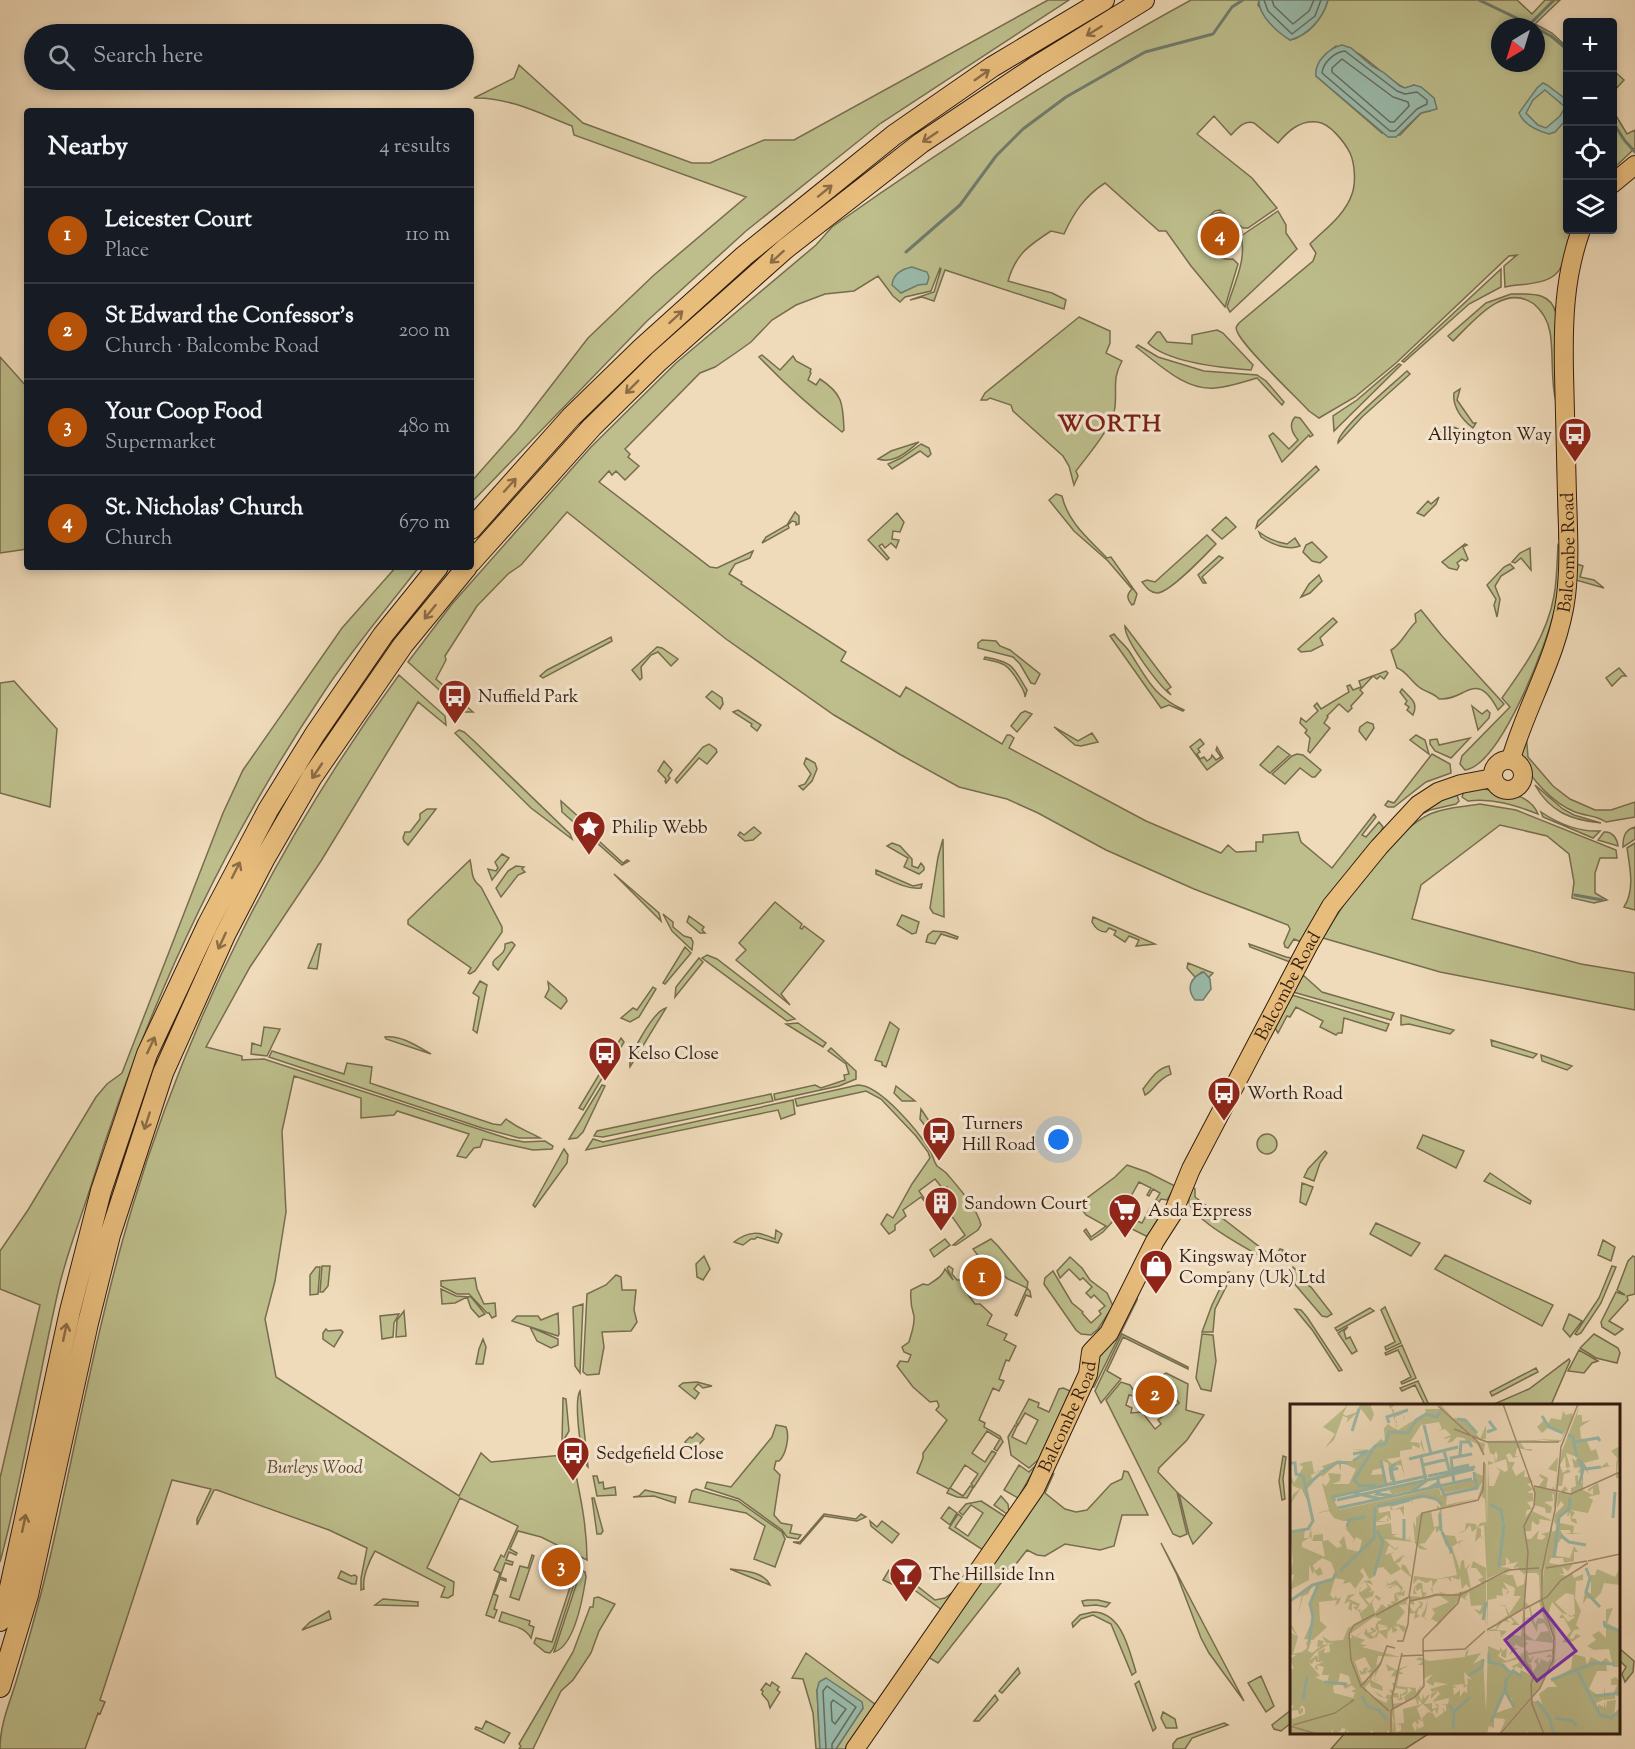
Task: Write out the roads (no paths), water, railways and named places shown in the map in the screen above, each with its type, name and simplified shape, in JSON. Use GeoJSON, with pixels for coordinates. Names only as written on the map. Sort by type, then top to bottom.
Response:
{"type":"FeatureCollection","features":[{"type":"Feature","properties":{"kind":"highway"},"geometry":{"type":"LineString","coordinates":[[474,526],[571,417],[642,348],[744,256],[894,135],[992,67],[1104,0]]}},
{"type":"Feature","properties":{"kind":"highway"},"geometry":{"type":"LineString","coordinates":[[474,559],[592,427],[659,361],[785,249],[921,143],[1035,67],[1144,0]]}},
{"type":"Feature","properties":{"kind":"highway"},"geometry":{"type":"LineString","coordinates":[[0,1620],[9,1592],[70,1311],[101,1191],[147,1054],[208,924],[268,810],[315,734],[383,635],[436,570]]}},
{"type":"Feature","properties":{"kind":"highway"},"geometry":{"type":"LineString","coordinates":[[0,1687],[28,1595],[88,1323],[110,1235],[163,1073],[225,935],[265,858],[312,777],[403,645],[465,570]]}},
{"type":"Feature","properties":{"kind":"main road"},"geometry":{"type":"LineString","coordinates":[[1617,180],[1635,165]]}},
{"type":"Feature","properties":{"kind":"main road","name":"Balcombe Road"},"geometry":{"type":"LineString","coordinates":[[1511,759],[1516,740],[1547,663],[1563,615],[1566,597],[1569,542],[1563,333],[1566,287],[1580,234]]}},
{"type":"Feature","properties":{"kind":"main road","name":"Balcombe Road"},"geometry":{"type":"LineString","coordinates":[[1511,759],[1521,767],[1523,780],[1509,790],[1501,789],[1493,778],[1496,765],[1503,760],[1511,759]]}},
{"type":"Feature","properties":{"kind":"main road","name":"Balcombe Road"},"geometry":{"type":"LineString","coordinates":[[855,1749],[1035,1489],[1088,1374],[1091,1352],[1109,1333],[1155,1241],[1173,1214],[1191,1169],[1327,914],[1379,847],[1418,805],[1438,792],[1461,784],[1493,778]]}},
{"type":"Feature","properties":{"kind":"water"},"geometry":{"type":"Polygon","coordinates":[[[1259,0],[1328,0],[1323,13],[1314,25],[1297,38],[1290,40],[1265,17],[1259,0]]]}},
{"type":"Feature","properties":{"kind":"water"},"geometry":{"type":"Polygon","coordinates":[[[1342,45],[1351,48],[1400,86],[1421,87],[1434,98],[1437,109],[1421,113],[1396,137],[1388,137],[1316,76],[1317,66],[1323,56],[1342,45]]]}},
{"type":"Feature","properties":{"kind":"water"},"geometry":{"type":"Polygon","coordinates":[[[1543,83],[1563,97],[1563,105],[1545,90],[1533,100],[1526,113],[1538,125],[1546,128],[1563,111],[1563,123],[1555,132],[1549,134],[1536,129],[1524,121],[1519,113],[1543,83]]]}},
{"type":"Feature","properties":{"kind":"water"},"geometry":{"type":"Polygon","coordinates":[[[912,267],[927,272],[929,277],[927,284],[918,285],[901,293],[892,285],[894,278],[902,271],[912,267]]]}},
{"type":"Feature","properties":{"kind":"water"},"geometry":{"type":"Polygon","coordinates":[[[1204,972],[1210,979],[1211,989],[1203,1000],[1195,1000],[1190,988],[1191,984],[1195,977],[1204,972]]]}},
{"type":"Feature","properties":{"kind":"water"},"geometry":{"type":"Polygon","coordinates":[[[826,1678],[862,1702],[863,1708],[836,1749],[820,1749],[817,1690],[819,1682],[826,1678]]]}},
{"type":"Feature","properties":{"kind":"waterway"},"geometry":{"type":"LineString","coordinates":[[906,252],[960,205],[996,156],[1023,129],[1066,97],[1145,52],[1213,34],[1232,7],[1243,0]]}},
{"type":"Feature","properties":{"kind":"waterway"},"geometry":{"type":"LineString","coordinates":[[1479,0],[1516,18]]}},
{"type":"Feature","properties":{"kind":"waterway"},"geometry":{"type":"LineString","coordinates":[[1536,18],[1554,0]]}},
{"type":"Feature","properties":{"kind":"waterway"},"geometry":{"type":"LineString","coordinates":[[1545,33],[1563,46]]}},
{"type":"Feature","properties":{"kind":"waterway"},"geometry":{"type":"LineString","coordinates":[[1615,126],[1635,152]]}},
{"type":"Feature","properties":{"kind":"waterway"},"geometry":{"type":"LineString","coordinates":[[1575,895],[1602,900]]}},
{"type":"Feature","properties":{"kind":"place","name":"St. Nicholas' Church"},"geometry":{"type":"Point","coordinates":[1220,236]}},
{"type":"Feature","properties":{"kind":"place","name":"Allyington Way"},"geometry":{"type":"Point","coordinates":[1575,463]}},
{"type":"Feature","properties":{"kind":"place","name":"Nuffield Park"},"geometry":{"type":"Point","coordinates":[455,725]}},
{"type":"Feature","properties":{"kind":"place","name":"Philip Webb"},"geometry":{"type":"Point","coordinates":[589,856]}},
{"type":"Feature","properties":{"kind":"place","name":"Kelso Close"},"geometry":{"type":"Point","coordinates":[605,1082]}},
{"type":"Feature","properties":{"kind":"place","name":"Worth Road"},"geometry":{"type":"Point","coordinates":[1224,1122]}},
{"type":"Feature","properties":{"kind":"place","name":"Turners Hill Road"},"geometry":{"type":"Point","coordinates":[939,1162]}},
{"type":"Feature","properties":{"kind":"place","name":"Sandown Court"},"geometry":{"type":"Point","coordinates":[941,1232]}},
{"type":"Feature","properties":{"kind":"place","name":"Asda Express"},"geometry":{"type":"Point","coordinates":[1125,1239]}},
{"type":"Feature","properties":{"kind":"place","name":"Leicester Court"},"geometry":{"type":"Point","coordinates":[982,1277]}},
{"type":"Feature","properties":{"kind":"place","name":"Kingsway Motor Company (Uk) Ltd"},"geometry":{"type":"Point","coordinates":[1156,1295]}},
{"type":"Feature","properties":{"kind":"place","name":"St Edward the Confessor's"},"geometry":{"type":"Point","coordinates":[1155,1395]}},
{"type":"Feature","properties":{"kind":"place","name":"Sedgefield Close"},"geometry":{"type":"Point","coordinates":[573,1482]}},
{"type":"Feature","properties":{"kind":"place","name":"Your Coop Food"},"geometry":{"type":"Point","coordinates":[561,1567]}},
{"type":"Feature","properties":{"kind":"place","name":"The Hillside Inn"},"geometry":{"type":"Point","coordinates":[906,1603]}},
{"type":"Feature","properties":{"kind":"district","name":"WORTH"},"geometry":{"type":"Point","coordinates":[1110,423]}},
{"type":"Feature","properties":{"kind":"park label","name":"Burleys Wood"},"geometry":{"type":"Point","coordinates":[315,1467]}}]}
